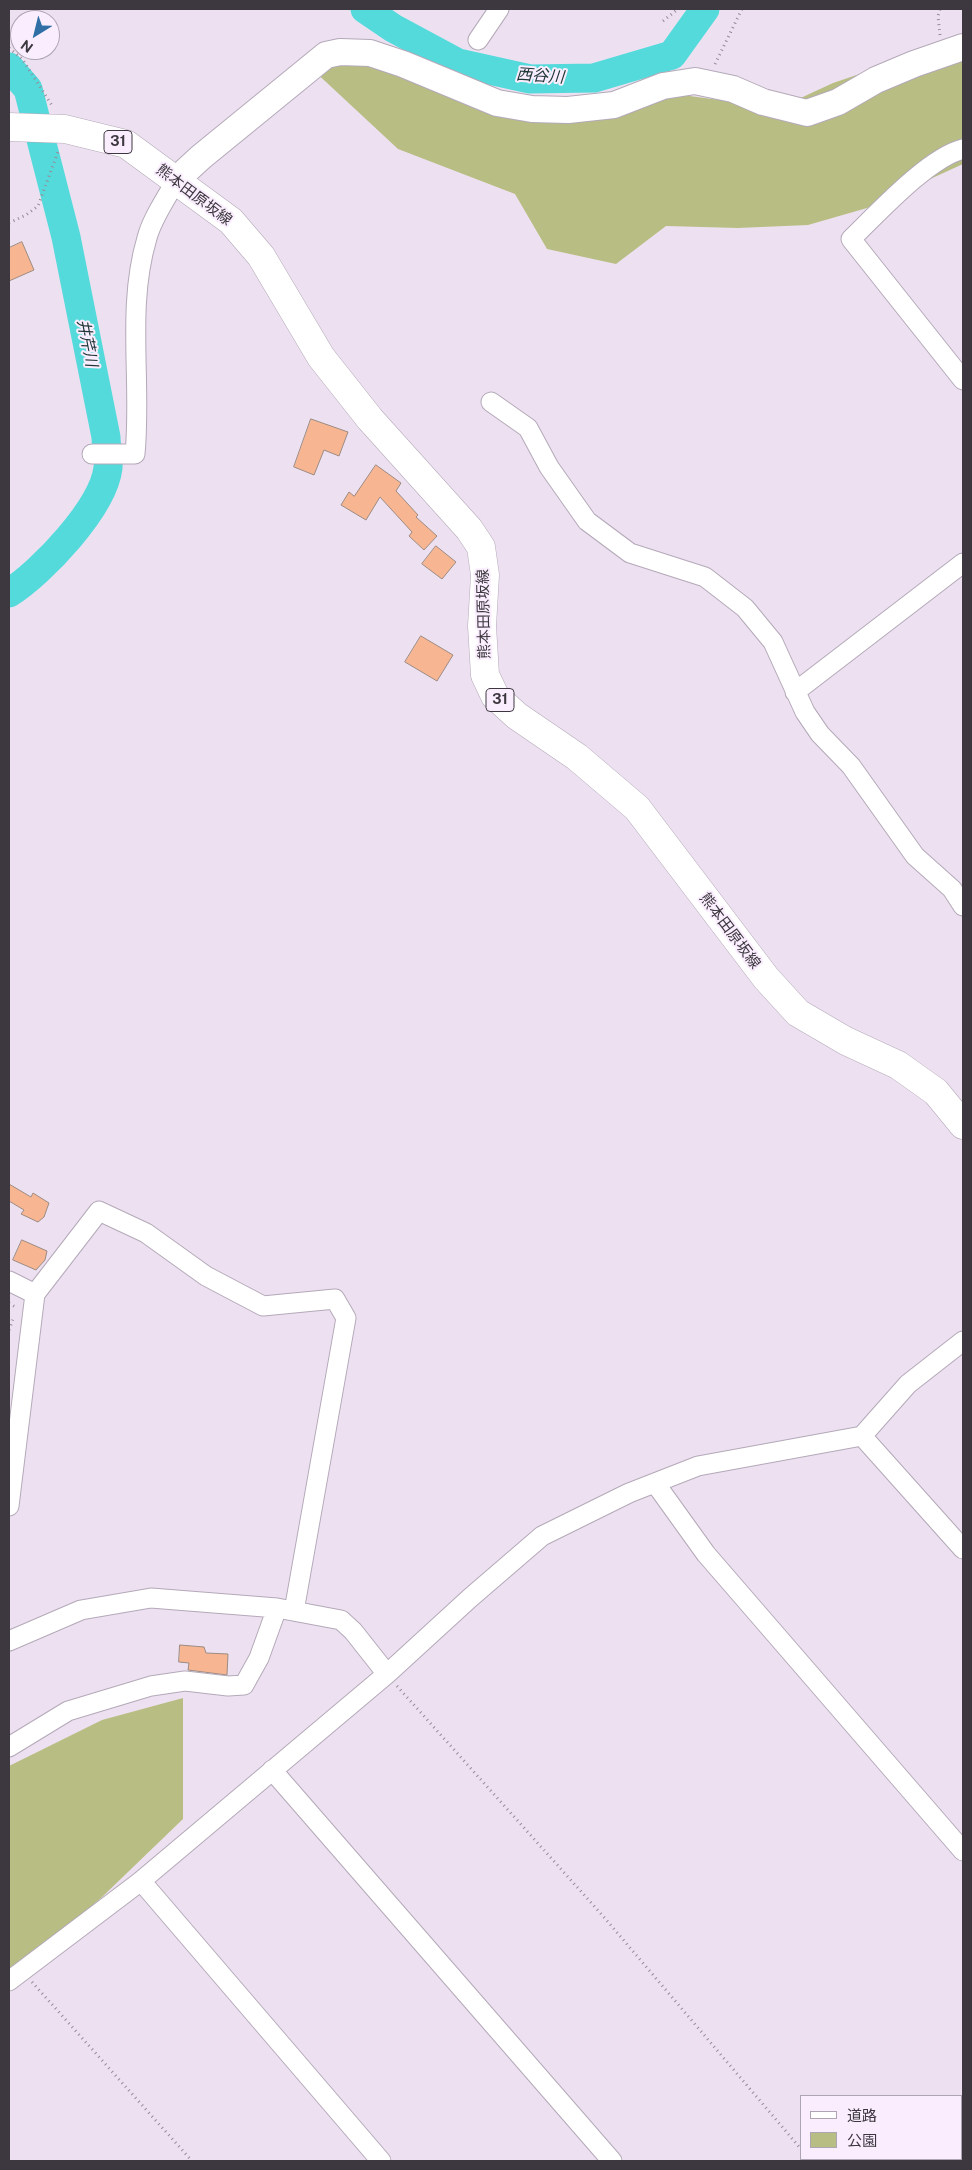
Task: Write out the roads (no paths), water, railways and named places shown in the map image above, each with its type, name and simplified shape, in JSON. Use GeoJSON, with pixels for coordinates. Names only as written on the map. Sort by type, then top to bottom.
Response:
{"type":"FeatureCollection","features":[{"type":"Feature","properties":{"kind":"main road","name":"熊本田原坂線"},"geometry":{"type":"LineString","coordinates":[[14,127],[126,144],[231,221],[261,256],[322,357],[370,419],[469,529],[481,548],[485,575],[482,626],[485,675],[495,696],[517,716],[578,756],[637,808],[766,978],[798,1013],[846,1041],[898,1065],[936,1092],[963,1125]]}},
{"type":"Feature","properties":{"kind":"street"},"geometry":{"type":"LineString","coordinates":[[478,40],[499,9]]}},
{"type":"Feature","properties":{"kind":"street"},"geometry":{"type":"LineString","coordinates":[[92,454],[135,454],[137,438],[135,315],[140,268],[147,236],[176,180],[326,55],[340,52],[370,52],[496,103],[532,109],[568,110],[614,105],[663,86],[695,81],[733,89],[763,102],[807,113],[838,102],[876,80],[963,47]]}},
{"type":"Feature","properties":{"kind":"street"},"geometry":{"type":"LineString","coordinates":[[963,149],[956,151],[919,174],[851,239],[963,380]]}},
{"type":"Feature","properties":{"kind":"street"},"geometry":{"type":"LineString","coordinates":[[492,402],[528,428],[549,467],[587,521],[630,553],[705,578],[745,608],[772,642],[795,692],[820,734],[851,766],[915,856],[952,889],[963,906]]}},
{"type":"Feature","properties":{"kind":"street"},"geometry":{"type":"LineString","coordinates":[[795,692],[963,564]]}},
{"type":"Feature","properties":{"kind":"street"},"geometry":{"type":"LineString","coordinates":[[9,1506],[35,1294],[99,1211],[146,1233],[206,1276],[263,1306],[334,1299],[346,1318],[286,1610],[244,1685],[228,1686],[185,1681],[151,1686],[68,1711],[9,1746]]}},
{"type":"Feature","properties":{"kind":"street"},"geometry":{"type":"LineString","coordinates":[[9,1281],[35,1294]]}},
{"type":"Feature","properties":{"kind":"street"},"geometry":{"type":"LineString","coordinates":[[15,1976],[141,1880],[387,1674],[470,1598],[542,1536],[629,1493],[698,1466],[862,1436],[908,1384],[963,1341]]}},
{"type":"Feature","properties":{"kind":"street"},"geometry":{"type":"LineString","coordinates":[[862,1436],[963,1549]]}},
{"type":"Feature","properties":{"kind":"street"},"geometry":{"type":"LineString","coordinates":[[655,1483],[706,1554],[963,1851]]}},
{"type":"Feature","properties":{"kind":"street"},"geometry":{"type":"LineString","coordinates":[[9,1641],[81,1610],[151,1598],[286,1610],[341,1620],[353,1631],[387,1674]]}},
{"type":"Feature","properties":{"kind":"street"},"geometry":{"type":"LineString","coordinates":[[272,1770],[612,2161]]}},
{"type":"Feature","properties":{"kind":"street"},"geometry":{"type":"LineString","coordinates":[[141,1880],[382,2161]]}},
{"type":"Feature","properties":{"kind":"waterway","name":"西谷川"},"geometry":{"type":"LineString","coordinates":[[365,9],[393,28],[458,63],[530,79],[594,78],[672,55],[705,9]]}},
{"type":"Feature","properties":{"kind":"waterway","name":"井芹川"},"geometry":{"type":"LineString","coordinates":[[9,67],[28,89],[66,237],[106,437],[108,464],[104,484],[83,520],[54,555],[9,593]]}}]}
